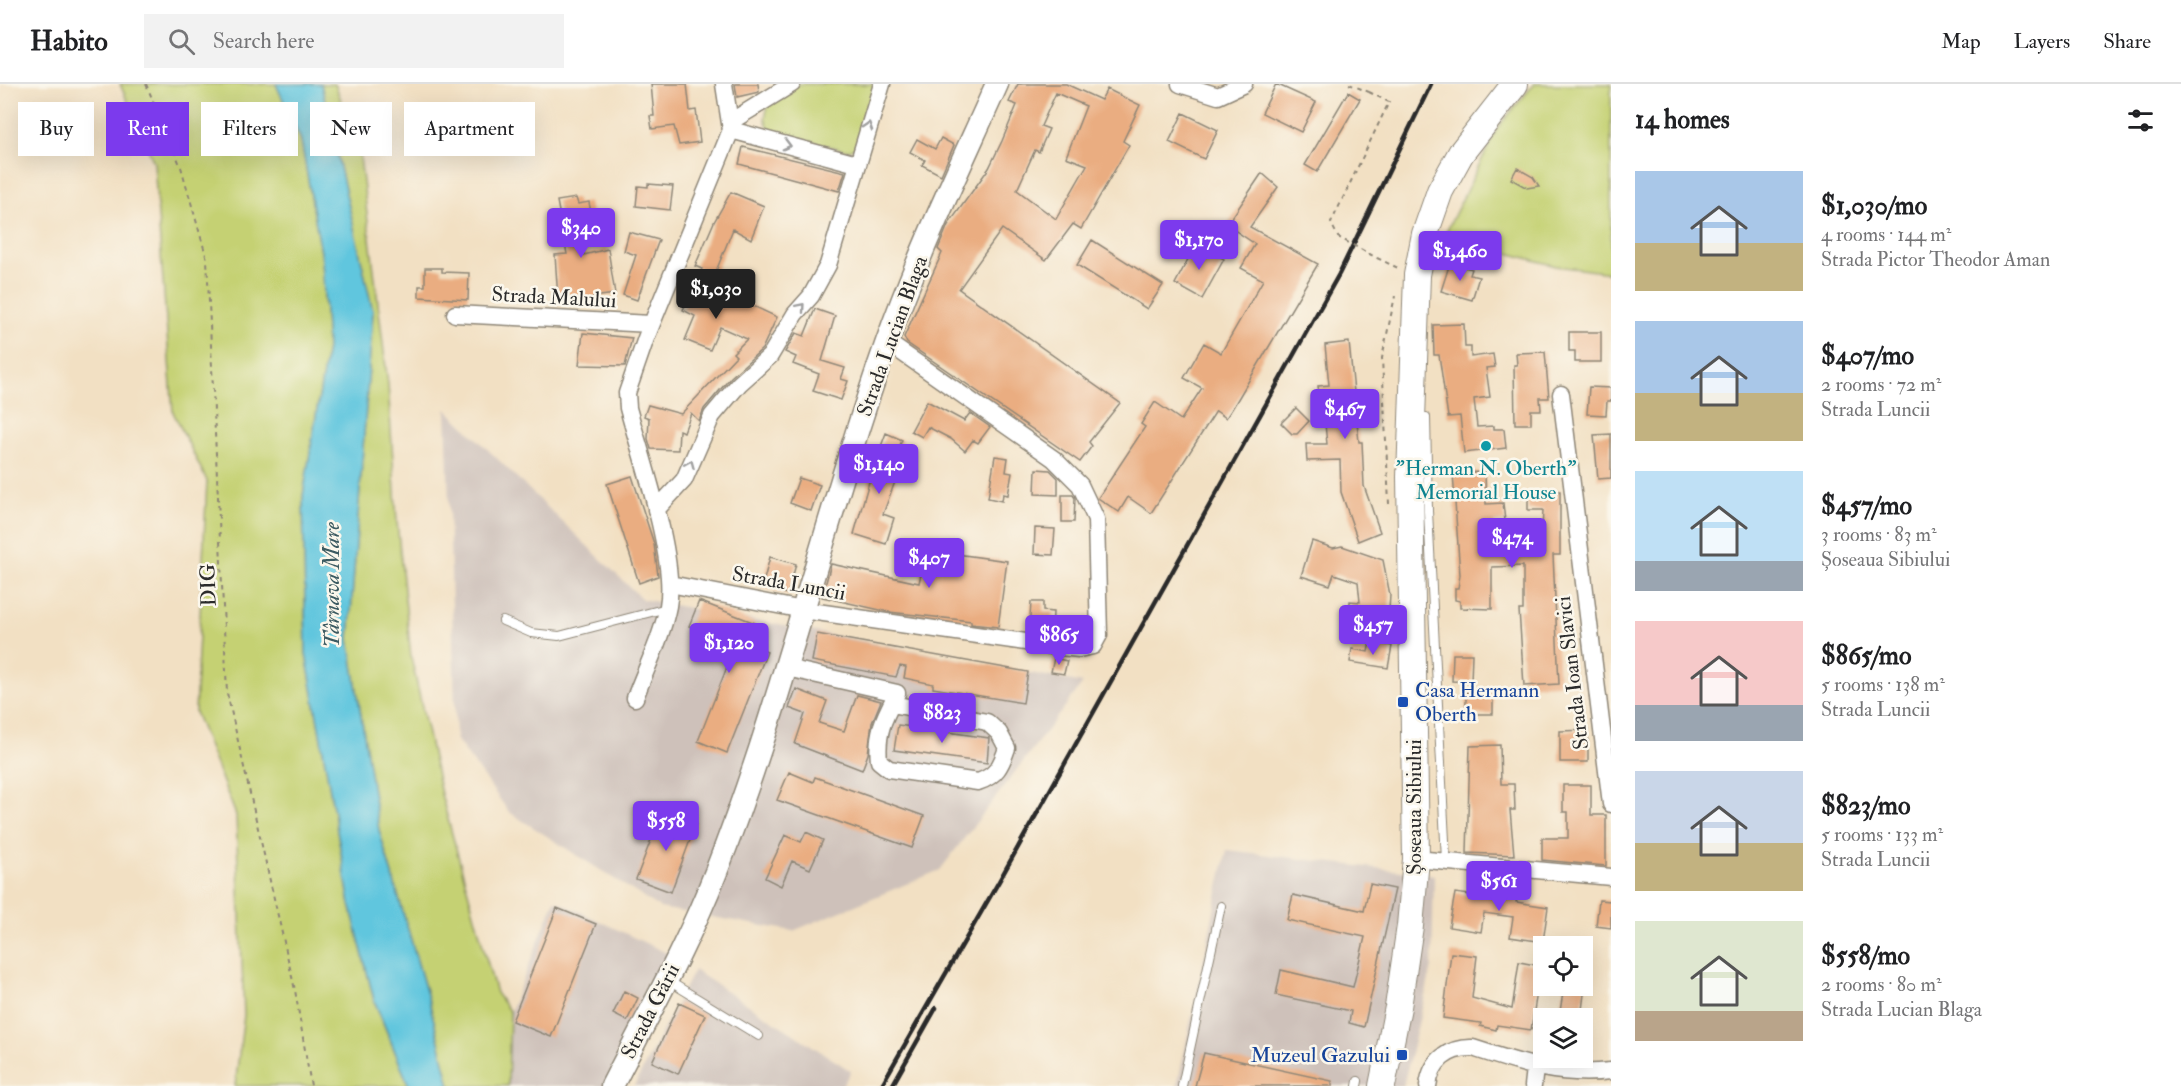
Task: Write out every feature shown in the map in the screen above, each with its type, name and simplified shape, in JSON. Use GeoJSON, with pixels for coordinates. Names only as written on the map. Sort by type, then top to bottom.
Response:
{"type":"FeatureCollection","features":[{"type":"Feature","properties":{"kind":"main road","name":"Șoseaua Sibiului"},"geometry":{"type":"LineString","coordinates":[[1366,1084],[1398,1007],[1416,859],[1410,477],[1417,275],[1425,234],[1440,191],[1461,153],[1515,84]]}},
{"type":"Feature","properties":{"kind":"street"},"geometry":{"type":"LineString","coordinates":[[635,698],[668,608],[670,584],[656,510],[628,408],[627,393],[651,324],[731,126],[724,84]]}},
{"type":"Feature","properties":{"kind":"street"},"geometry":{"type":"LineString","coordinates":[[731,126],[792,84]]}},
{"type":"Feature","properties":{"kind":"street"},"geometry":{"type":"LineString","coordinates":[[656,510],[684,480],[705,426],[720,405],[770,356],[795,314],[811,296],[828,265],[882,84]]}},
{"type":"Feature","properties":{"kind":"street","name":"Strada Lucian Blaga"},"geometry":{"type":"LineString","coordinates":[[688,936],[716,872],[787,668],[887,342],[927,241],[997,84]]}},
{"type":"Feature","properties":{"kind":"street"},"geometry":{"type":"LineString","coordinates":[[1180,84],[1218,96],[1244,84]]}},
{"type":"Feature","properties":{"kind":"street"},"geometry":{"type":"LineString","coordinates":[[731,126],[857,164]]}},
{"type":"Feature","properties":{"kind":"street","name":"Strada Malului"},"geometry":{"type":"LineString","coordinates":[[455,314],[651,324]]}},
{"type":"Feature","properties":{"kind":"street","name":"Strada Luncii"},"geometry":{"type":"LineString","coordinates":[[670,584],[803,610],[1079,649],[1094,645],[1099,635],[1096,519],[1080,485],[1054,459],[887,342]]}},
{"type":"Feature","properties":{"kind":"street","name":"Strada Ioan Slavici"},"geometry":{"type":"LineString","coordinates":[[1561,394],[1611,804]]}},
{"type":"Feature","properties":{"kind":"street"},"geometry":{"type":"LineString","coordinates":[[787,668],[897,693],[892,704],[877,740],[879,761],[889,769],[978,782],[990,778],[1001,766],[1007,748],[999,733],[987,722],[892,704]]}},
{"type":"Feature","properties":{"kind":"street"},"geometry":{"type":"LineString","coordinates":[[1416,859],[1611,877]]}},
{"type":"Feature","properties":{"kind":"street","name":"Strada Gării"},"geometry":{"type":"LineString","coordinates":[[612,1086],[688,936]]}},
{"type":"Feature","properties":{"kind":"street"},"geometry":{"type":"LineString","coordinates":[[1428,1086],[1432,1070],[1441,1057],[1464,1047],[1533,1067]]}},
{"type":"Feature","properties":{"kind":"street"},"geometry":{"type":"LineString","coordinates":[[1533,1086],[1535,1068],[1571,1074],[1611,1071]]}},
{"type":"Feature","properties":{"kind":"lane"},"geometry":{"type":"LineString","coordinates":[[1426,417],[1428,511],[1446,860]]}},
{"type":"Feature","properties":{"kind":"lane"},"geometry":{"type":"LineString","coordinates":[[503,621],[531,633],[559,636],[668,608]]}},
{"type":"Feature","properties":{"kind":"lane"},"geometry":{"type":"LineString","coordinates":[[1182,1086],[1221,906]]}},
{"type":"Feature","properties":{"kind":"lane"},"geometry":{"type":"LineString","coordinates":[[666,979],[759,1036]]}},
{"type":"Feature","properties":{"kind":"path","name":"DIG"},"geometry":{"type":"LineString","coordinates":[[146,84],[181,167],[207,259],[227,693],[295,990],[311,1086]]}},
{"type":"Feature","properties":{"kind":"path"},"geometry":{"type":"LineString","coordinates":[[1348,84],[1389,102],[1331,224],[1338,237],[1403,271]]}},
{"type":"Feature","properties":{"kind":"path"},"geometry":{"type":"LineString","coordinates":[[1389,504],[1382,358],[1396,293]]}},
{"type":"Feature","properties":{"kind":"shaded area"},"geometry":{"type":"Polygon","coordinates":[[[446,409],[642,599],[1083,683],[940,870],[793,931],[660,908],[509,812],[456,739],[446,409]]]}},
{"type":"Feature","properties":{"kind":"shaded area"},"geometry":{"type":"Polygon","coordinates":[[[1227,850],[1434,875],[1432,967],[1403,1086],[1177,1086],[1227,850]]]}},
{"type":"Feature","properties":{"kind":"shaded area"},"geometry":{"type":"Polygon","coordinates":[[[555,900],[677,958],[612,1086],[508,1086],[510,1012],[555,900]]]}},
{"type":"Feature","properties":{"kind":"shaded area"},"geometry":{"type":"Polygon","coordinates":[[[694,970],[851,1071],[842,1086],[634,1086],[694,970]]]}},
{"type":"Feature","properties":{"kind":"green space"},"geometry":{"type":"Polygon","coordinates":[[[120,84],[276,84],[284,102],[201,102],[201,156],[298,156],[298,133],[301,140],[322,258],[327,348],[303,496],[306,654],[350,904],[374,1000],[409,1086],[235,1086],[244,1015],[236,815],[195,712],[207,481],[173,412],[154,163],[151,156],[189,156],[189,102],[128,102],[120,84]]]}},
{"type":"Feature","properties":{"kind":"green space"},"geometry":{"type":"Polygon","coordinates":[[[321,84],[335,84],[342,102],[325,102],[321,84]]]}},
{"type":"Feature","properties":{"kind":"green space"},"geometry":{"type":"Polygon","coordinates":[[[792,84],[882,84],[859,145],[848,151],[770,131],[765,119],[769,99],[792,84]]]}},
{"type":"Feature","properties":{"kind":"green space"},"geometry":{"type":"Polygon","coordinates":[[[1534,84],[1611,84],[1611,273],[1556,266],[1444,236],[1498,127],[1534,84]]]}},
{"type":"Feature","properties":{"kind":"green space"},"geometry":{"type":"Polygon","coordinates":[[[337,156],[360,156],[388,384],[397,522],[411,657],[441,794],[496,993],[510,1012],[508,1086],[450,1086],[430,1005],[379,830],[349,639],[373,312],[337,156]]]}},
{"type":"Feature","properties":{"kind":"water","name":"Târnava Mare"},"geometry":{"type":"Polygon","coordinates":[[[276,84],[321,84],[325,102],[310,102],[310,156],[337,156],[373,312],[349,639],[379,830],[430,1005],[450,1086],[409,1086],[374,1000],[350,904],[306,654],[303,496],[327,348],[322,258],[298,133],[298,102],[284,102],[276,84]]]}},
{"type":"Feature","properties":{"kind":"building"},"geometry":{"type":"Polygon","coordinates":[[[651,84],[687,84],[690,111],[696,110],[700,142],[679,145],[674,126],[652,129],[650,116],[654,116],[651,84]]]}},
{"type":"Feature","properties":{"kind":"building"},"geometry":{"type":"Polygon","coordinates":[[[735,84],[758,84],[759,92],[737,97],[735,84]]]}},
{"type":"Feature","properties":{"kind":"building"},"geometry":{"type":"Polygon","coordinates":[[[1018,84],[1066,84],[1101,100],[1107,89],[1140,105],[1123,141],[1129,145],[1081,229],[1073,224],[1046,260],[1002,229],[959,289],[1120,403],[1089,442],[1092,446],[1080,462],[907,343],[904,337],[942,253],[938,249],[948,225],[989,168],[1002,141],[1017,105],[1009,102],[1018,84]],[[1056,93],[1041,126],[1049,129],[1039,152],[1035,150],[1017,190],[1056,219],[1087,165],[1066,157],[1086,106],[1056,93]]]}},
{"type":"Feature","properties":{"kind":"building"},"geometry":{"type":"Polygon","coordinates":[[[1276,84],[1316,102],[1301,132],[1262,113],[1276,84]]]}},
{"type":"Feature","properties":{"kind":"building"},"geometry":{"type":"Polygon","coordinates":[[[1348,92],[1360,99],[1317,172],[1305,165],[1348,92]]]}},
{"type":"Feature","properties":{"kind":"building"},"geometry":{"type":"Polygon","coordinates":[[[1183,113],[1218,130],[1204,159],[1169,142],[1183,113]]]}},
{"type":"Feature","properties":{"kind":"building"},"geometry":{"type":"Polygon","coordinates":[[[941,138],[954,145],[941,175],[922,165],[925,160],[910,152],[917,139],[935,149],[941,138]]]}},
{"type":"Feature","properties":{"kind":"building"},"geometry":{"type":"Polygon","coordinates":[[[743,147],[845,172],[839,191],[739,164],[743,147]]]}},
{"type":"Feature","properties":{"kind":"building"},"geometry":{"type":"Polygon","coordinates":[[[1517,168],[1533,177],[1539,186],[1527,188],[1511,179],[1517,168]]]}},
{"type":"Feature","properties":{"kind":"building"},"geometry":{"type":"Polygon","coordinates":[[[1262,173],[1278,187],[1250,227],[1318,264],[1226,418],[1216,411],[1151,513],[1128,497],[1119,512],[1098,498],[1145,427],[1141,424],[1155,402],[1181,420],[1202,388],[1184,378],[1204,343],[1221,353],[1263,280],[1241,268],[1255,244],[1227,225],[1262,173]]]}},
{"type":"Feature","properties":{"kind":"building"},"geometry":{"type":"Polygon","coordinates":[[[648,184],[673,186],[670,210],[636,206],[638,186],[648,187],[648,184]]]}},
{"type":"Feature","properties":{"kind":"building"},"geometry":{"type":"Polygon","coordinates":[[[731,192],[764,206],[751,239],[733,229],[710,286],[777,317],[762,349],[731,377],[704,409],[699,421],[691,413],[684,432],[679,430],[678,450],[651,449],[648,439],[649,418],[644,416],[648,405],[681,414],[736,356],[733,353],[747,339],[720,327],[710,350],[685,340],[695,316],[683,310],[702,269],[695,266],[714,222],[731,192]]]}},
{"type":"Feature","properties":{"kind":"building"},"geometry":{"type":"Polygon","coordinates":[[[576,198],[578,204],[589,202],[592,218],[577,220],[584,255],[608,249],[615,294],[593,297],[593,300],[558,299],[555,255],[567,254],[557,201],[576,198]]]}},
{"type":"Feature","properties":{"kind":"building"},"geometry":{"type":"Polygon","coordinates":[[[629,232],[659,240],[637,300],[623,295],[636,255],[624,251],[629,232]]]}},
{"type":"Feature","properties":{"kind":"building"},"geometry":{"type":"Polygon","coordinates":[[[1092,240],[1163,285],[1147,309],[1077,265],[1092,240]]]}},
{"type":"Feature","properties":{"kind":"building"},"geometry":{"type":"Polygon","coordinates":[[[1196,244],[1224,259],[1202,299],[1175,284],[1196,244]]]}},
{"type":"Feature","properties":{"kind":"building"},"geometry":{"type":"Polygon","coordinates":[[[1450,263],[1472,269],[1470,275],[1479,277],[1472,300],[1441,291],[1450,263]]]}},
{"type":"Feature","properties":{"kind":"building"},"geometry":{"type":"Polygon","coordinates":[[[425,268],[442,268],[442,272],[469,273],[468,300],[419,297],[419,286],[425,286],[425,268]]]}},
{"type":"Feature","properties":{"kind":"building"},"geometry":{"type":"Polygon","coordinates":[[[815,309],[835,316],[822,361],[845,368],[841,379],[848,381],[841,400],[813,391],[819,374],[793,364],[796,357],[785,352],[796,333],[804,336],[815,309]]]}},
{"type":"Feature","properties":{"kind":"building"},"geometry":{"type":"Polygon","coordinates":[[[1464,324],[1465,347],[1471,347],[1471,357],[1493,354],[1495,367],[1486,368],[1490,397],[1474,399],[1477,427],[1494,426],[1494,429],[1504,429],[1506,448],[1464,453],[1460,416],[1448,417],[1439,355],[1434,355],[1433,325],[1464,324]]]}},
{"type":"Feature","properties":{"kind":"building"},"geometry":{"type":"Polygon","coordinates":[[[1569,332],[1601,332],[1601,362],[1575,362],[1575,351],[1569,351],[1569,332]]]}},
{"type":"Feature","properties":{"kind":"building"},"geometry":{"type":"Polygon","coordinates":[[[583,333],[632,338],[625,366],[579,365],[583,333]]]}},
{"type":"Feature","properties":{"kind":"building"},"geometry":{"type":"Polygon","coordinates":[[[1349,342],[1359,442],[1362,442],[1364,486],[1380,532],[1358,541],[1341,492],[1340,460],[1307,461],[1306,444],[1327,444],[1325,424],[1334,423],[1330,398],[1320,399],[1318,386],[1329,385],[1325,345],[1349,342]]]}},
{"type":"Feature","properties":{"kind":"building"},"geometry":{"type":"Polygon","coordinates":[[[1545,352],[1549,398],[1540,398],[1541,410],[1531,410],[1531,424],[1515,424],[1514,365],[1517,365],[1516,353],[1545,352]]]}},
{"type":"Feature","properties":{"kind":"building"},"geometry":{"type":"Polygon","coordinates":[[[1589,387],[1611,388],[1611,401],[1607,401],[1606,415],[1587,414],[1589,387]]]}},
{"type":"Feature","properties":{"kind":"building"},"geometry":{"type":"Polygon","coordinates":[[[927,401],[964,421],[970,413],[990,427],[978,443],[973,440],[965,451],[951,439],[928,427],[922,437],[911,431],[927,401]]]}},
{"type":"Feature","properties":{"kind":"building"},"geometry":{"type":"Polygon","coordinates":[[[1296,408],[1309,421],[1297,434],[1292,434],[1281,423],[1296,408]]]}},
{"type":"Feature","properties":{"kind":"building"},"geometry":{"type":"Polygon","coordinates":[[[886,433],[902,440],[888,476],[896,479],[883,514],[894,518],[886,544],[854,534],[873,468],[886,433]]]}},
{"type":"Feature","properties":{"kind":"building"},"geometry":{"type":"Polygon","coordinates":[[[1611,434],[1611,478],[1598,479],[1594,435],[1611,434]]]}},
{"type":"Feature","properties":{"kind":"building"},"geometry":{"type":"Polygon","coordinates":[[[995,456],[1008,458],[1006,472],[1012,473],[1008,495],[1003,494],[1002,501],[988,498],[995,456]]]}},
{"type":"Feature","properties":{"kind":"building"},"geometry":{"type":"Polygon","coordinates":[[[1036,469],[1050,470],[1058,478],[1058,495],[1035,494],[1036,469]]]}},
{"type":"Feature","properties":{"kind":"building"},"geometry":{"type":"Polygon","coordinates":[[[1485,472],[1486,504],[1503,503],[1505,521],[1494,522],[1497,553],[1522,552],[1522,532],[1542,532],[1543,510],[1528,510],[1528,492],[1560,491],[1560,555],[1553,555],[1559,684],[1524,686],[1519,610],[1523,610],[1523,566],[1492,567],[1492,609],[1460,608],[1460,601],[1455,600],[1455,588],[1458,588],[1460,575],[1453,473],[1485,472]]]}},
{"type":"Feature","properties":{"kind":"building"},"geometry":{"type":"Polygon","coordinates":[[[632,476],[654,544],[658,576],[639,583],[607,484],[632,476]]]}},
{"type":"Feature","properties":{"kind":"building"},"geometry":{"type":"Polygon","coordinates":[[[799,478],[820,485],[811,511],[790,503],[799,478]]]}},
{"type":"Feature","properties":{"kind":"building"},"geometry":{"type":"Polygon","coordinates":[[[1062,495],[1073,495],[1075,498],[1074,522],[1062,522],[1062,495]]]}},
{"type":"Feature","properties":{"kind":"building"},"geometry":{"type":"Polygon","coordinates":[[[1035,528],[1055,529],[1053,555],[1034,554],[1035,528]]]}},
{"type":"Feature","properties":{"kind":"building"},"geometry":{"type":"Polygon","coordinates":[[[1312,541],[1333,548],[1342,546],[1383,560],[1390,595],[1388,625],[1349,623],[1350,601],[1360,602],[1358,582],[1334,574],[1330,585],[1301,576],[1312,541]]]}},
{"type":"Feature","properties":{"kind":"building"},"geometry":{"type":"Polygon","coordinates":[[[927,547],[942,550],[942,552],[1007,561],[998,627],[971,624],[971,621],[889,612],[822,597],[831,564],[919,583],[927,547]]]}},
{"type":"Feature","properties":{"kind":"building"},"geometry":{"type":"Polygon","coordinates":[[[770,557],[796,564],[788,594],[762,587],[770,557]]]}},
{"type":"Feature","properties":{"kind":"building"},"geometry":{"type":"Polygon","coordinates":[[[699,601],[755,623],[747,644],[767,652],[727,753],[698,741],[736,644],[689,626],[699,601]]]}},
{"type":"Feature","properties":{"kind":"building"},"geometry":{"type":"Polygon","coordinates":[[[1031,602],[1043,602],[1043,611],[1053,612],[1052,633],[1029,632],[1031,602]]]}},
{"type":"Feature","properties":{"kind":"building"},"geometry":{"type":"Polygon","coordinates":[[[817,634],[1028,672],[1023,703],[933,688],[933,684],[904,678],[906,667],[900,666],[896,677],[812,661],[817,634]]]}},
{"type":"Feature","properties":{"kind":"building"},"geometry":{"type":"Polygon","coordinates":[[[1370,642],[1392,646],[1388,668],[1350,662],[1352,649],[1368,652],[1370,642]]]}},
{"type":"Feature","properties":{"kind":"building"},"geometry":{"type":"Polygon","coordinates":[[[1453,654],[1472,654],[1471,682],[1452,681],[1453,654]]]}},
{"type":"Feature","properties":{"kind":"building"},"geometry":{"type":"Polygon","coordinates":[[[1054,658],[1067,661],[1064,674],[1051,672],[1054,658]]]}},
{"type":"Feature","properties":{"kind":"building"},"geometry":{"type":"Polygon","coordinates":[[[796,689],[827,701],[819,723],[844,731],[857,695],[881,701],[872,723],[868,754],[862,770],[795,744],[805,714],[789,708],[796,689]]]}},
{"type":"Feature","properties":{"kind":"building"},"geometry":{"type":"Polygon","coordinates":[[[1466,692],[1493,692],[1493,714],[1466,714],[1466,692]]]}},
{"type":"Feature","properties":{"kind":"building"},"geometry":{"type":"Polygon","coordinates":[[[898,725],[989,738],[987,763],[894,750],[898,725]]]}},
{"type":"Feature","properties":{"kind":"building"},"geometry":{"type":"Polygon","coordinates":[[[1588,730],[1588,762],[1560,762],[1560,731],[1588,730]]]}},
{"type":"Feature","properties":{"kind":"building"},"geometry":{"type":"Polygon","coordinates":[[[1500,745],[1501,784],[1514,784],[1515,810],[1510,810],[1514,855],[1467,853],[1470,746],[1500,745]]]}},
{"type":"Feature","properties":{"kind":"building"},"geometry":{"type":"Polygon","coordinates":[[[789,772],[813,782],[815,777],[924,816],[912,848],[777,800],[789,772]]]}},
{"type":"Feature","properties":{"kind":"building"},"geometry":{"type":"Polygon","coordinates":[[[1563,785],[1591,785],[1591,815],[1606,815],[1606,866],[1542,860],[1542,838],[1568,838],[1568,812],[1563,812],[1563,785]]]}},
{"type":"Feature","properties":{"kind":"building"},"geometry":{"type":"Polygon","coordinates":[[[662,811],[696,824],[671,892],[636,879],[662,811]]]}},
{"type":"Feature","properties":{"kind":"building"},"geometry":{"type":"Polygon","coordinates":[[[806,832],[823,840],[810,869],[792,861],[781,886],[765,878],[785,835],[801,842],[806,832]]]}},
{"type":"Feature","properties":{"kind":"building"},"geometry":{"type":"Polygon","coordinates":[[[1370,884],[1395,889],[1364,1027],[1349,1023],[1351,1011],[1276,995],[1281,970],[1353,987],[1365,937],[1287,920],[1293,895],[1364,911],[1370,884]]]}},
{"type":"Feature","properties":{"kind":"building"},"geometry":{"type":"Polygon","coordinates":[[[1479,884],[1518,890],[1516,902],[1548,907],[1544,936],[1533,936],[1533,940],[1510,937],[1513,917],[1484,913],[1481,932],[1449,927],[1455,893],[1477,896],[1479,884]]]}},
{"type":"Feature","properties":{"kind":"building"},"geometry":{"type":"Polygon","coordinates":[[[1599,900],[1611,901],[1611,928],[1596,926],[1599,900]]]}},
{"type":"Feature","properties":{"kind":"building"},"geometry":{"type":"Polygon","coordinates":[[[557,908],[596,924],[551,1037],[512,1021],[557,908]]]}},
{"type":"Feature","properties":{"kind":"building"},"geometry":{"type":"Polygon","coordinates":[[[1451,953],[1477,956],[1472,998],[1512,1009],[1519,962],[1533,965],[1533,996],[1536,996],[1531,1030],[1497,1025],[1496,1030],[1480,1026],[1481,1023],[1443,1018],[1451,953]]]}},
{"type":"Feature","properties":{"kind":"building"},"geometry":{"type":"Polygon","coordinates":[[[624,991],[638,998],[627,1021],[613,1014],[624,991]]]}},
{"type":"Feature","properties":{"kind":"building"},"geometry":{"type":"Polygon","coordinates":[[[1562,996],[1584,996],[1582,1008],[1561,1008],[1562,996]]]}},
{"type":"Feature","properties":{"kind":"building"},"geometry":{"type":"Polygon","coordinates":[[[679,1003],[705,1015],[678,1074],[652,1062],[679,1003]]]}},
{"type":"Feature","properties":{"kind":"building"},"geometry":{"type":"Polygon","coordinates":[[[1204,1053],[1332,1081],[1332,1086],[1195,1086],[1204,1053]]]}},
{"type":"Feature","properties":{"kind":"railway"},"geometry":{"type":"LineString","coordinates":[[881,1086],[998,883],[1339,274],[1431,84]]}},
{"type":"Feature","properties":{"kind":"railway"},"geometry":{"type":"LineString","coordinates":[[892,1086],[936,1008]]}},
{"type":"Feature","properties":{"kind":"place","name":"\"Herman N. Oberth\" Memorial House"},"geometry":{"type":"Point","coordinates":[1486,446]}},
{"type":"Feature","properties":{"kind":"place","name":"Casa Hermann Oberth"},"geometry":{"type":"Point","coordinates":[1403,702]}},
{"type":"Feature","properties":{"kind":"place","name":"Muzeul Gazului"},"geometry":{"type":"Point","coordinates":[1402,1055]}}]}
